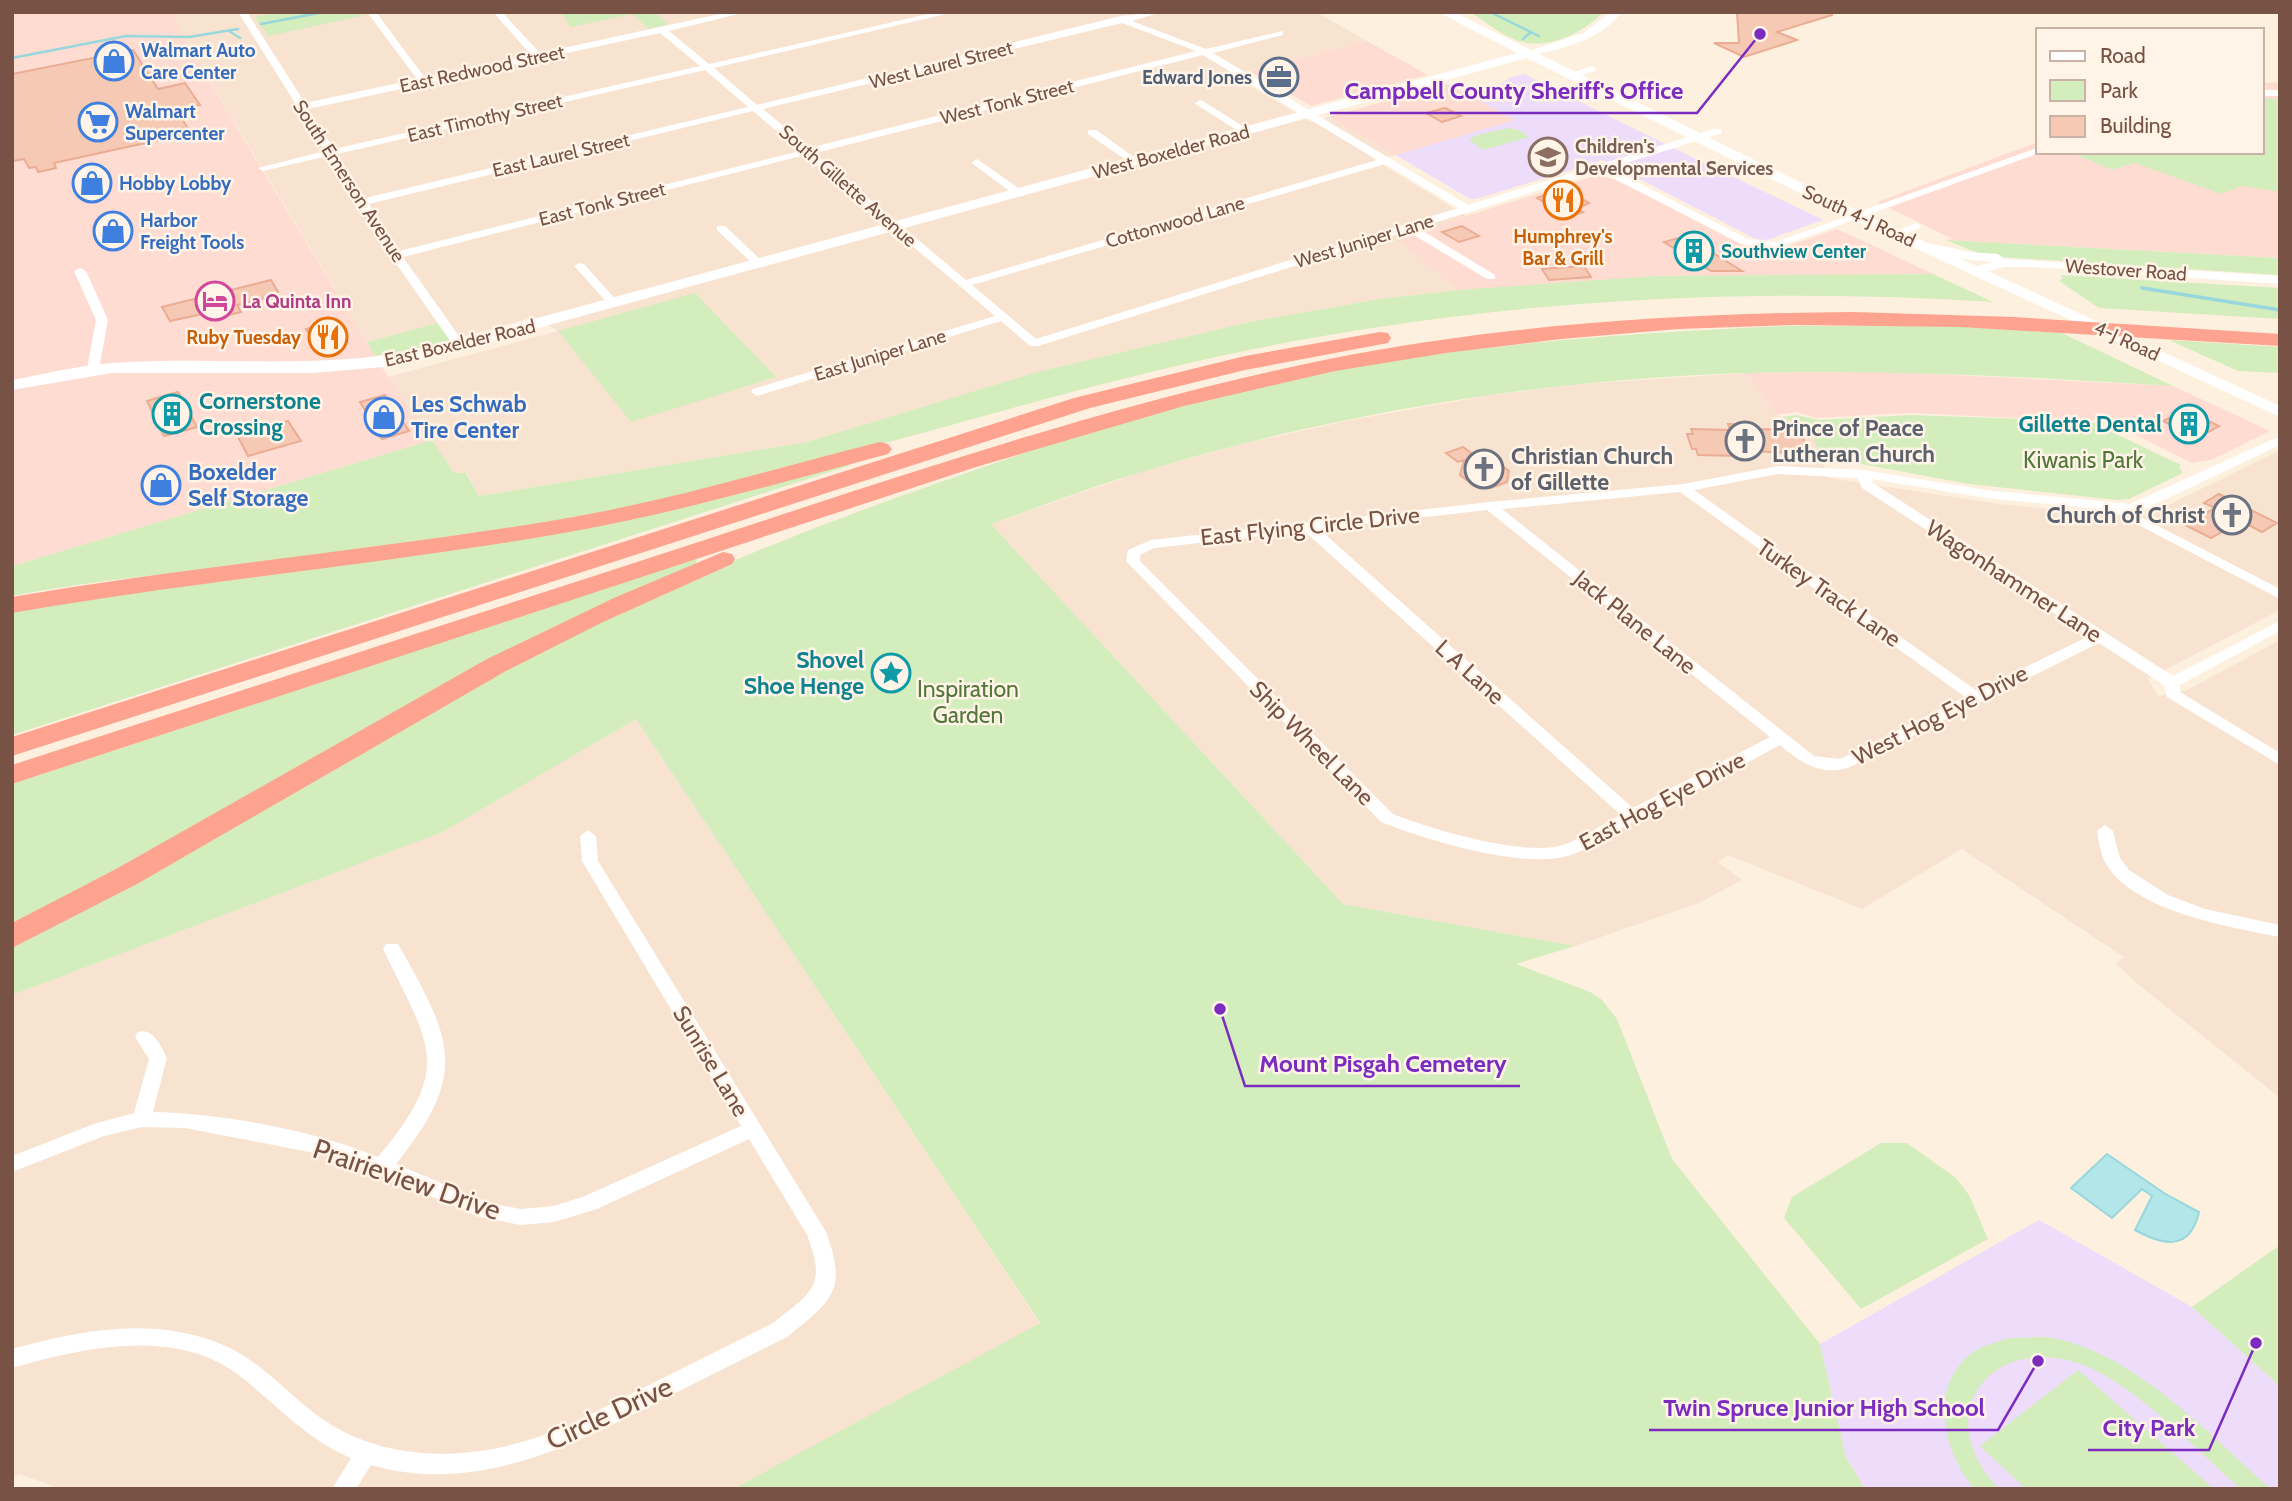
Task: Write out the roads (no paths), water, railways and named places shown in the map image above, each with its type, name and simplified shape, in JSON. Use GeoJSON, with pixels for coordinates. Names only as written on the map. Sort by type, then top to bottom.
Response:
{"type":"FeatureCollection","features":[{"type":"Feature","properties":{"kind":"highway"},"geometry":{"type":"LineString","coordinates":[[12,605],[136,584],[560,527],[687,499],[1153,379],[1258,355],[1518,319],[1723,304],[1835,301],[2010,307],[2280,324]]}},
{"type":"Feature","properties":{"kind":"highway"},"geometry":{"type":"LineString","coordinates":[[12,775],[968,462],[1175,402],[1311,369],[1388,355],[1592,330],[1732,321],[1850,318],[2051,325],[2280,340]]}},
{"type":"Feature","properties":{"kind":"highway"},"geometry":{"type":"LineString","coordinates":[[12,747],[1082,403],[1245,363],[1392,336]]}},
{"type":"Feature","properties":{"kind":"highway"},"geometry":{"type":"LineString","coordinates":[[12,937],[135,871],[466,682],[641,595],[793,530],[887,495],[1175,402]]}},
{"type":"Feature","properties":{"kind":"main road","name":"South 4-J Road"},"geometry":{"type":"LineString","coordinates":[[1444,12],[1694,138],[1974,271]]}},
{"type":"Feature","properties":{"kind":"main road"},"geometry":{"type":"LineString","coordinates":[[1445,77],[1526,54]]}},
{"type":"Feature","properties":{"kind":"main road"},"geometry":{"type":"LineString","coordinates":[[1445,77],[1519,67],[1568,76]]}},
{"type":"Feature","properties":{"kind":"main road","name":"West Boxelder Road"},"geometry":{"type":"LineString","coordinates":[[897,228],[1445,77]]}},
{"type":"Feature","properties":{"kind":"main road","name":"East Boxelder Road"},"geometry":{"type":"LineString","coordinates":[[12,386],[93,369],[145,366],[313,368],[384,362],[460,346],[897,228]]}},
{"type":"Feature","properties":{"kind":"main road","name":"4-J Road"},"geometry":{"type":"LineString","coordinates":[[1974,271],[2280,412]]}},
{"type":"Feature","properties":{"kind":"street","name":"South Emerson Avenue"},"geometry":{"type":"LineString","coordinates":[[242,12],[396,256],[460,346]]}},
{"type":"Feature","properties":{"kind":"street"},"geometry":{"type":"LineString","coordinates":[[371,12],[423,82]]}},
{"type":"Feature","properties":{"kind":"street"},"geometry":{"type":"LineString","coordinates":[[497,12],[538,57]]}},
{"type":"Feature","properties":{"kind":"street","name":"East Redwood Street"},"geometry":{"type":"LineString","coordinates":[[302,107],[743,12]]}},
{"type":"Feature","properties":{"kind":"street","name":"East Timothy Street"},"geometry":{"type":"LineString","coordinates":[[263,168],[950,12]]}},
{"type":"Feature","properties":{"kind":"street"},"geometry":{"type":"LineString","coordinates":[[1110,12],[1142,31],[1189,43],[1467,209]]}},
{"type":"Feature","properties":{"kind":"street","name":"West Laurel Street"},"geometry":{"type":"LineString","coordinates":[[759,109],[1157,12]]}},
{"type":"Feature","properties":{"kind":"street"},"geometry":{"type":"LineString","coordinates":[[1526,54],[1581,40],[1608,23],[1617,12]]}},
{"type":"Feature","properties":{"kind":"street","name":"South Gillette Avenue"},"geometry":{"type":"LineString","coordinates":[[663,30],[1034,343]]}},
{"type":"Feature","properties":{"kind":"street","name":"West Tonk Street"},"geometry":{"type":"LineString","coordinates":[[808,152],[1280,33]]}},
{"type":"Feature","properties":{"kind":"street"},"geometry":{"type":"LineString","coordinates":[[1568,76],[1592,69]]}},
{"type":"Feature","properties":{"kind":"street"},"geometry":{"type":"LineString","coordinates":[[1200,103],[1247,132]]}},
{"type":"Feature","properties":{"kind":"street","name":"East Laurel Street"},"geometry":{"type":"LineString","coordinates":[[362,202],[759,109]]}},
{"type":"Feature","properties":{"kind":"street"},"geometry":{"type":"LineString","coordinates":[[1092,131],[1136,162]]}},
{"type":"Feature","properties":{"kind":"street","name":"West Juniper Lane"},"geometry":{"type":"LineString","coordinates":[[1034,343],[1718,131]]}},
{"type":"Feature","properties":{"kind":"street","name":"East Tonk Street"},"geometry":{"type":"LineString","coordinates":[[396,256],[808,152]]}},
{"type":"Feature","properties":{"kind":"street"},"geometry":{"type":"LineString","coordinates":[[1601,167],[1745,242],[1776,245],[2036,152]]}},
{"type":"Feature","properties":{"kind":"street","name":"Cottonwood Lane"},"geometry":{"type":"LineString","coordinates":[[963,284],[1387,160]]}},
{"type":"Feature","properties":{"kind":"street"},"geometry":{"type":"LineString","coordinates":[[977,162],[1020,194]]}},
{"type":"Feature","properties":{"kind":"street"},"geometry":{"type":"LineString","coordinates":[[1409,226],[1491,277]]}},
{"type":"Feature","properties":{"kind":"street"},"geometry":{"type":"LineString","coordinates":[[1896,234],[1916,226]]}},
{"type":"Feature","properties":{"kind":"street"},"geometry":{"type":"LineString","coordinates":[[721,228],[760,265]]}},
{"type":"Feature","properties":{"kind":"street"},"geometry":{"type":"LineString","coordinates":[[1923,246],[1969,256],[2033,263]]}},
{"type":"Feature","properties":{"kind":"street","name":"Westover Road"},"geometry":{"type":"LineString","coordinates":[[1974,271],[2004,263],[2033,263],[2280,280]]}},
{"type":"Feature","properties":{"kind":"street"},"geometry":{"type":"LineString","coordinates":[[580,266],[614,304]]}},
{"type":"Feature","properties":{"kind":"street"},"geometry":{"type":"LineString","coordinates":[[80,271],[102,320],[93,369]]}},
{"type":"Feature","properties":{"kind":"street","name":"East Juniper Lane"},"geometry":{"type":"LineString","coordinates":[[757,392],[1003,317]]}},
{"type":"Feature","properties":{"kind":"street"},"geometry":{"type":"LineString","coordinates":[[2113,508],[2142,505],[2280,440]]}},
{"type":"Feature","properties":{"kind":"street","name":"East Flying Circle Drive"},"geometry":{"type":"LineString","coordinates":[[1133,553],[1151,544],[1490,506],[1683,488],[1778,471],[1864,474],[1986,494],[2113,508]]}},
{"type":"Feature","properties":{"kind":"street","name":"Wagonhammer Lane"},"geometry":{"type":"LineString","coordinates":[[1864,474],[1867,485],[2172,683],[2172,694],[2280,760]]}},
{"type":"Feature","properties":{"kind":"street","name":"Turkey Track Lane"},"geometry":{"type":"LineString","coordinates":[[1683,488],[1975,697]]}},
{"type":"Feature","properties":{"kind":"street","name":"Jack Plane Lane"},"geometry":{"type":"LineString","coordinates":[[1490,506],[1781,738]]}},
{"type":"Feature","properties":{"kind":"street"},"geometry":{"type":"LineString","coordinates":[[2113,508],[2280,595]]}},
{"type":"Feature","properties":{"kind":"street","name":"L A Lane"},"geometry":{"type":"LineString","coordinates":[[1308,527],[1633,817]]}},
{"type":"Feature","properties":{"kind":"street","name":"Ship Wheel Lane"},"geometry":{"type":"LineString","coordinates":[[1133,553],[1133,561],[1139,569],[1387,818],[1418,832],[1540,854]]}},
{"type":"Feature","properties":{"kind":"street"},"geometry":{"type":"LineString","coordinates":[[2172,683],[2280,625]]}},
{"type":"Feature","properties":{"kind":"street","name":"West Hog Eye Drive"},"geometry":{"type":"LineString","coordinates":[[1781,738],[1808,760],[1823,764],[1842,764],[2099,637]]}},
{"type":"Feature","properties":{"kind":"street","name":"East Hog Eye Drive"},"geometry":{"type":"LineString","coordinates":[[1540,854],[1565,851],[1781,738]]}},
{"type":"Feature","properties":{"kind":"street"},"geometry":{"type":"LineString","coordinates":[[2105,831],[2112,860],[2123,874],[2162,899],[2202,915],[2280,931]]}},
{"type":"Feature","properties":{"kind":"street","name":"Sunrise Lane"},"geometry":{"type":"LineString","coordinates":[[589,836],[590,861],[816,1232],[828,1259],[826,1287]]}},
{"type":"Feature","properties":{"kind":"street"},"geometry":{"type":"LineString","coordinates":[[382,1167],[411,1133],[431,1098],[438,1066],[434,1037],[392,949]]}},
{"type":"Feature","properties":{"kind":"street"},"geometry":{"type":"LineString","coordinates":[[142,1119],[159,1058],[144,1038]]}},
{"type":"Feature","properties":{"kind":"street","name":"Prairieview Drive"},"geometry":{"type":"LineString","coordinates":[[12,1164],[101,1129],[142,1119],[185,1120],[343,1151],[487,1212],[521,1217],[554,1214],[590,1203],[753,1129]]}},
{"type":"Feature","properties":{"kind":"street","name":"Circle Drive"},"geometry":{"type":"LineString","coordinates":[[12,1359],[55,1346],[117,1336],[158,1337],[200,1346],[243,1366],[330,1439],[366,1454],[411,1463],[460,1462],[520,1453],[577,1432],[780,1330],[809,1307],[826,1287]]}},
{"type":"Feature","properties":{"kind":"street"},"geometry":{"type":"LineString","coordinates":[[343,1489],[366,1454]]}},
{"type":"Feature","properties":{"kind":"water"},"geometry":{"type":"Polygon","coordinates":[[[2107,1154],[2167,1195],[2199,1212],[2189,1234],[2174,1242],[2166,1242],[2135,1230],[2152,1196],[2142,1189],[2112,1218],[2071,1188],[2107,1154]]]}},
{"type":"Feature","properties":{"kind":"waterway"},"geometry":{"type":"LineString","coordinates":[[261,24],[324,12]]}},
{"type":"Feature","properties":{"kind":"waterway"},"geometry":{"type":"LineString","coordinates":[[1490,12],[1531,32]]}},
{"type":"Feature","properties":{"kind":"waterway"},"geometry":{"type":"LineString","coordinates":[[12,58],[126,36],[189,37],[238,29]]}},
{"type":"Feature","properties":{"kind":"waterway"},"geometry":{"type":"LineString","coordinates":[[229,31],[240,38]]}},
{"type":"Feature","properties":{"kind":"waterway"},"geometry":{"type":"LineString","coordinates":[[1523,39],[1531,32]]}},
{"type":"Feature","properties":{"kind":"waterway"},"geometry":{"type":"LineString","coordinates":[[1531,32],[1539,36]]}},
{"type":"Feature","properties":{"kind":"waterway"},"geometry":{"type":"LineString","coordinates":[[2142,288],[2280,310]]}},
{"type":"Feature","properties":{"kind":"place","name":"Campbell County Sheriff's Office"},"geometry":{"type":"Point","coordinates":[1760,34]}},
{"type":"Feature","properties":{"kind":"place","name":"Walmart Auto Care Center"},"geometry":{"type":"Point","coordinates":[114,61]}},
{"type":"Feature","properties":{"kind":"place","name":"Edward Jones"},"geometry":{"type":"Point","coordinates":[1279,77]}},
{"type":"Feature","properties":{"kind":"place","name":"Walmart Supercenter"},"geometry":{"type":"Point","coordinates":[98,122]}},
{"type":"Feature","properties":{"kind":"place","name":"Children's Developmental Services"},"geometry":{"type":"Point","coordinates":[1548,157]}},
{"type":"Feature","properties":{"kind":"place","name":"Hobby Lobby"},"geometry":{"type":"Point","coordinates":[92,183]}},
{"type":"Feature","properties":{"kind":"place","name":"Humphrey's Bar & Grill"},"geometry":{"type":"Point","coordinates":[1563,200]}},
{"type":"Feature","properties":{"kind":"place","name":"Harbor Freight Tools"},"geometry":{"type":"Point","coordinates":[113,231]}},
{"type":"Feature","properties":{"kind":"place","name":"Southview Center"},"geometry":{"type":"Point","coordinates":[1694,251]}},
{"type":"Feature","properties":{"kind":"place","name":"La Quinta Inn"},"geometry":{"type":"Point","coordinates":[215,301]}},
{"type":"Feature","properties":{"kind":"place","name":"Ruby Tuesday"},"geometry":{"type":"Point","coordinates":[328,337]}},
{"type":"Feature","properties":{"kind":"place","name":"Cornerstone Crossing"},"geometry":{"type":"Point","coordinates":[172,414]}},
{"type":"Feature","properties":{"kind":"place","name":"Les Schwab Tire Center"},"geometry":{"type":"Point","coordinates":[384,417]}},
{"type":"Feature","properties":{"kind":"place","name":"Gillette Dental"},"geometry":{"type":"Point","coordinates":[2189,424]}},
{"type":"Feature","properties":{"kind":"place","name":"Prince of Peace Lutheran Church"},"geometry":{"type":"Point","coordinates":[1745,441]}},
{"type":"Feature","properties":{"kind":"place","name":"Christian Church of Gillette"},"geometry":{"type":"Point","coordinates":[1484,469]}},
{"type":"Feature","properties":{"kind":"place","name":"Boxelder Self Storage"},"geometry":{"type":"Point","coordinates":[161,485]}},
{"type":"Feature","properties":{"kind":"place","name":"Church of Christ"},"geometry":{"type":"Point","coordinates":[2232,515]}},
{"type":"Feature","properties":{"kind":"place","name":"Shovel Shoe Henge"},"geometry":{"type":"Point","coordinates":[891,673]}},
{"type":"Feature","properties":{"kind":"place","name":"Mount Pisgah Cemetery"},"geometry":{"type":"Point","coordinates":[1220,1009]}},
{"type":"Feature","properties":{"kind":"place","name":"City Park"},"geometry":{"type":"Point","coordinates":[2256,1343]}},
{"type":"Feature","properties":{"kind":"place","name":"Twin Spruce Junior High School"},"geometry":{"type":"Point","coordinates":[2038,1361]}},
{"type":"Feature","properties":{"kind":"park label","name":"Kiwanis Park"},"geometry":{"type":"Point","coordinates":[2083,460]}},
{"type":"Feature","properties":{"kind":"park label","name":"Inspiration Garden"},"geometry":{"type":"Point","coordinates":[968,702]}}]}
